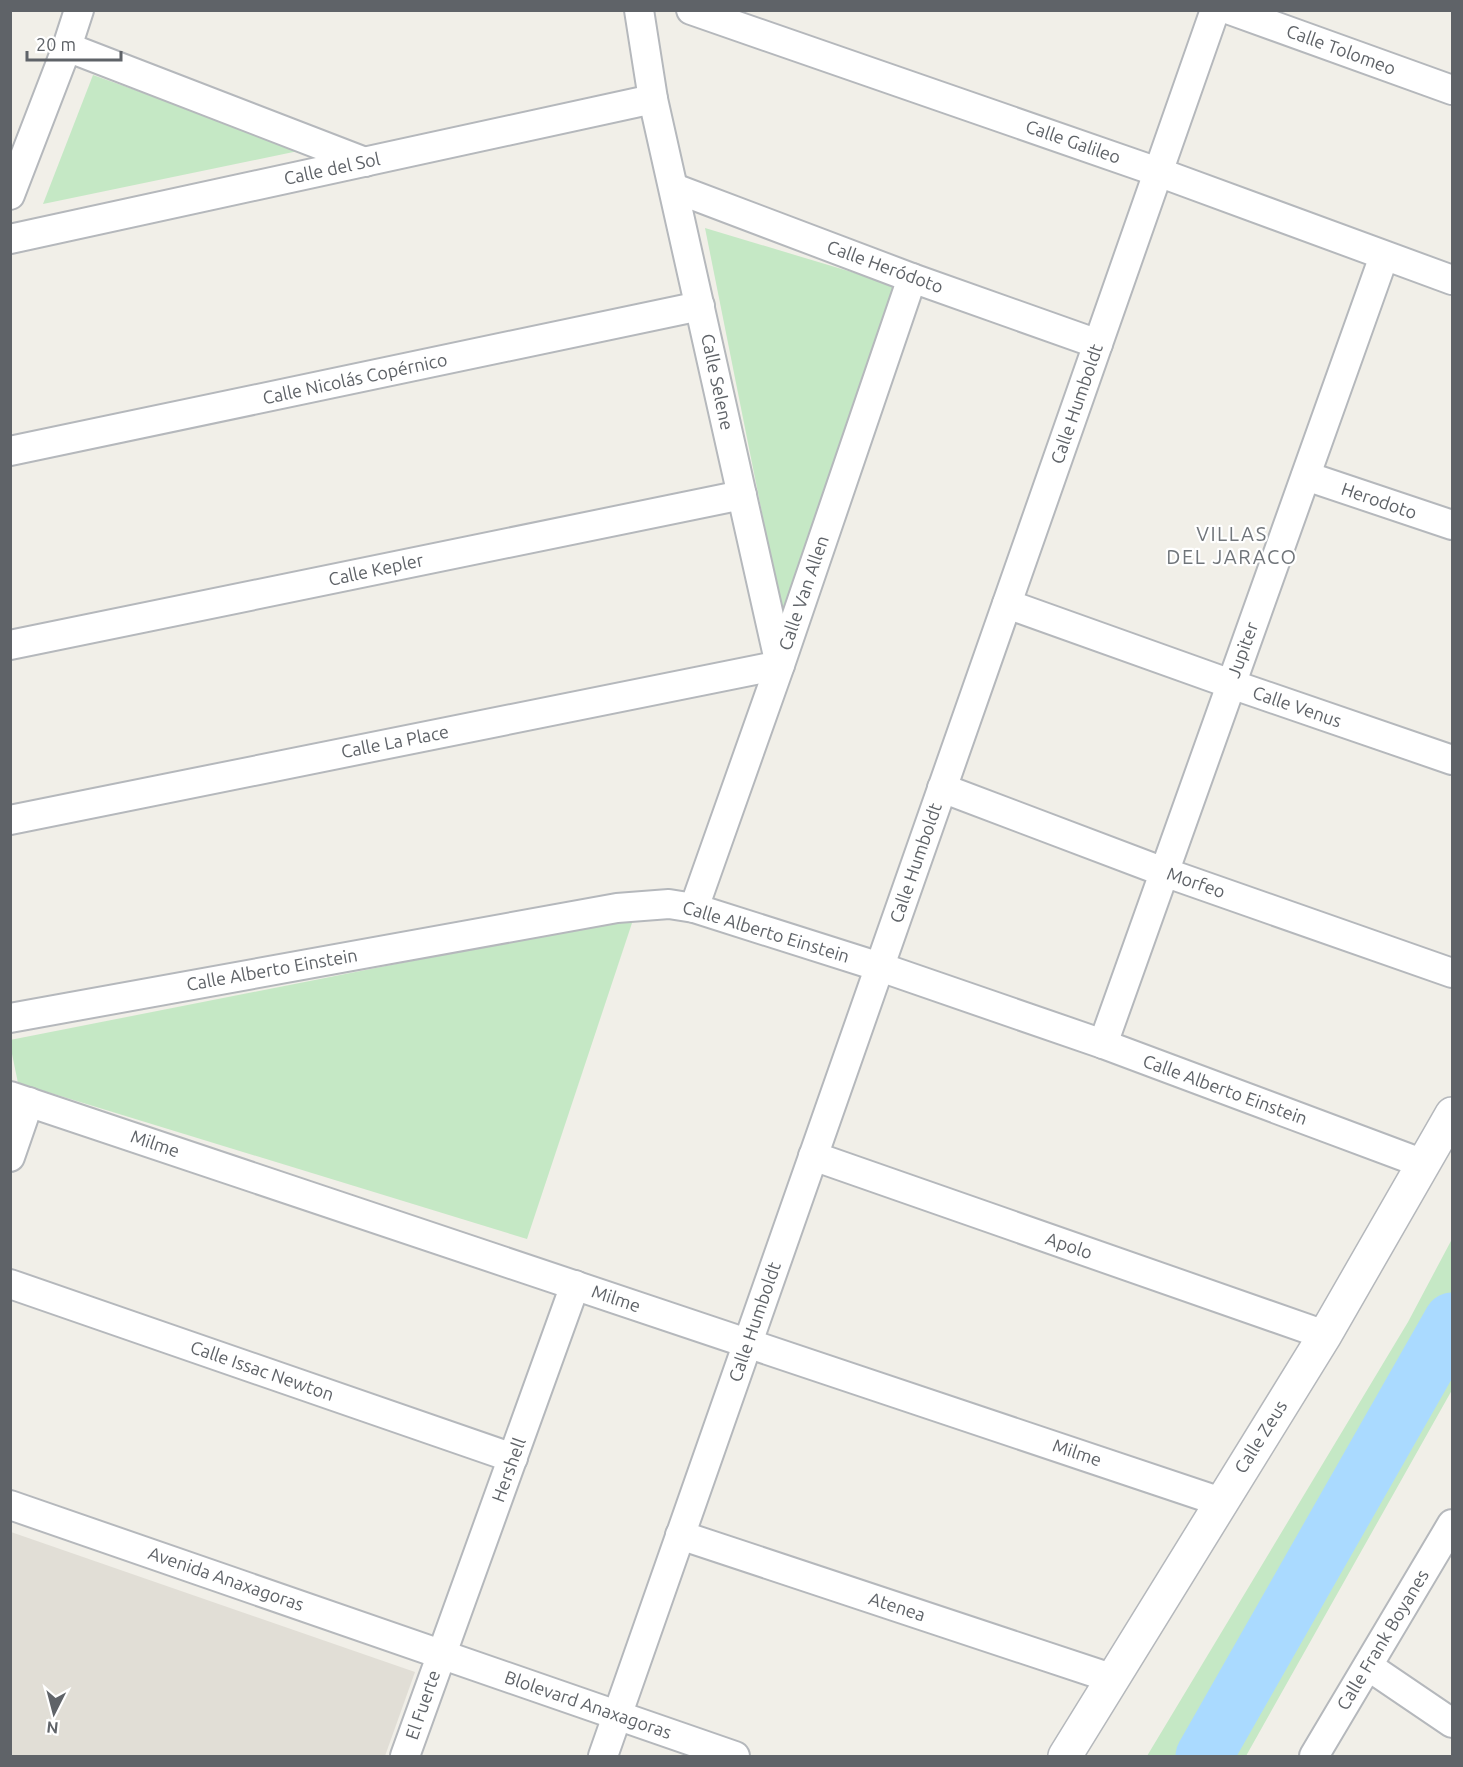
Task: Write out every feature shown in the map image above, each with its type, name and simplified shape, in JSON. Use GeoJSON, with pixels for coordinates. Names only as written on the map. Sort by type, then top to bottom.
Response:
{"type":"FeatureCollection","features":[{"type":"Feature","properties":{"kind":"street"},"geometry":{"type":"LineString","coordinates":[[10,195],[79,10]]}},
{"type":"Feature","properties":{"kind":"street","name":"Calle Selene"},"geometry":{"type":"LineString","coordinates":[[639,10],[653,99],[780,665]]}},
{"type":"Feature","properties":{"kind":"street","name":"Calle Galileo"},"geometry":{"type":"LineString","coordinates":[[691,10],[1158,172],[1452,280]]}},
{"type":"Feature","properties":{"kind":"street","name":"Calle Humboldt"},"geometry":{"type":"LineString","coordinates":[[603,1756],[1215,10]]}},
{"type":"Feature","properties":{"kind":"street","name":"Calle Tolomeo"},"geometry":{"type":"LineString","coordinates":[[1230,10],[1452,90]]}},
{"type":"Feature","properties":{"kind":"street"},"geometry":{"type":"LineString","coordinates":[[67,46],[365,162]]}},
{"type":"Feature","properties":{"kind":"street","name":"Calle del Sol"},"geometry":{"type":"LineString","coordinates":[[10,240],[653,99]]}},
{"type":"Feature","properties":{"kind":"street","name":"Calle Heródoto"},"geometry":{"type":"LineString","coordinates":[[674,188],[912,278],[1098,344]]}},
{"type":"Feature","properties":{"kind":"street","name":"Jupiter"},"geometry":{"type":"LineString","coordinates":[[1103,1044],[1384,256]]}},
{"type":"Feature","properties":{"kind":"street","name":"Calle Van Allen"},"geometry":{"type":"LineString","coordinates":[[694,908],[780,665],[912,278]]}},
{"type":"Feature","properties":{"kind":"street","name":"Calle Nicolás Copérnico"},"geometry":{"type":"LineString","coordinates":[[10,451],[700,306]]}},
{"type":"Feature","properties":{"kind":"street","name":"Herodoto"},"geometry":{"type":"LineString","coordinates":[[1306,476],[1452,525]]}},
{"type":"Feature","properties":{"kind":"street","name":"Calle Kepler"},"geometry":{"type":"LineString","coordinates":[[10,645],[742,495]]}},
{"type":"Feature","properties":{"kind":"street","name":"Calle Venus"},"geometry":{"type":"LineString","coordinates":[[1007,604],[1452,760]]}},
{"type":"Feature","properties":{"kind":"street","name":"Calle La Place"},"geometry":{"type":"LineString","coordinates":[[10,820],[780,665]]}},
{"type":"Feature","properties":{"kind":"street","name":"Morfeo"},"geometry":{"type":"LineString","coordinates":[[942,788],[1164,872],[1452,973]]}},
{"type":"Feature","properties":{"kind":"street","name":"Calle Alberto Einstein"},"geometry":{"type":"LineString","coordinates":[[10,1018],[617,908],[669,904],[694,908],[880,967],[1103,1044],[1424,1164]]}},
{"type":"Feature","properties":{"kind":"street"},"geometry":{"type":"LineString","coordinates":[[10,1157],[20,1099]]}},
{"type":"Feature","properties":{"kind":"street","name":"Milme"},"geometry":{"type":"LineString","coordinates":[[20,1099],[1221,1502]]}},
{"type":"Feature","properties":{"kind":"street","name":"Calle Zeus"},"geometry":{"type":"LineString","coordinates":[[1065,1756],[1324,1335],[1452,1114]]}},
{"type":"Feature","properties":{"kind":"street","name":"Apolo"},"geometry":{"type":"LineString","coordinates":[[813,1156],[1324,1335]]}},
{"type":"Feature","properties":{"kind":"street","name":"Calle Issac Newton"},"geometry":{"type":"LineString","coordinates":[[10,1284],[513,1458]]}},
{"type":"Feature","properties":{"kind":"street","name":"Hershell"},"geometry":{"type":"LineString","coordinates":[[441,1654],[575,1285]]}},
{"type":"Feature","properties":{"kind":"street","name":"Avenida Anaxagoras"},"geometry":{"type":"LineString","coordinates":[[10,1505],[441,1654]]}},
{"type":"Feature","properties":{"kind":"street","name":"Calle Frank Boyanes"},"geometry":{"type":"LineString","coordinates":[[1314,1756],[1452,1524]]}},
{"type":"Feature","properties":{"kind":"street","name":"Atenea"},"geometry":{"type":"LineString","coordinates":[[680,1535],[1114,1679]]}},
{"type":"Feature","properties":{"kind":"street","name":"Blolevard Anaxagoras"},"geometry":{"type":"LineString","coordinates":[[441,1654],[735,1756]]}},
{"type":"Feature","properties":{"kind":"street","name":"El Fuerte"},"geometry":{"type":"LineString","coordinates":[[405,1756],[441,1654]]}},
{"type":"Feature","properties":{"kind":"street"},"geometry":{"type":"LineString","coordinates":[[1368,1666],[1452,1724]]}},
{"type":"Feature","properties":{"kind":"shaded area"},"geometry":{"type":"Polygon","coordinates":[[[11,1532],[415,1672],[385,1756],[11,1756],[11,1532]]]}},
{"type":"Feature","properties":{"kind":"green space"},"geometry":{"type":"Polygon","coordinates":[[[93,75],[303,150],[43,204],[93,75]]]}},
{"type":"Feature","properties":{"kind":"green space"},"geometry":{"type":"Polygon","coordinates":[[[705,228],[895,285],[782,613],[705,228]]]}},
{"type":"Feature","properties":{"kind":"green space"},"geometry":{"type":"Polygon","coordinates":[[[634,917],[527,1239],[18,1083],[10,1040],[634,917]]]}},
{"type":"Feature","properties":{"kind":"green space"},"geometry":{"type":"Polygon","coordinates":[[[1452,1239],[1452,1390],[1246,1756],[1147,1756],[1408,1322],[1452,1239]]]}},
{"type":"Feature","properties":{"kind":"waterway"},"geometry":{"type":"LineString","coordinates":[[1204,1756],[1452,1321]]}},
{"type":"Feature","properties":{"kind":"district","name":"VILLAS DEL JARACO"},"geometry":{"type":"Point","coordinates":[1232,546]}}]}
